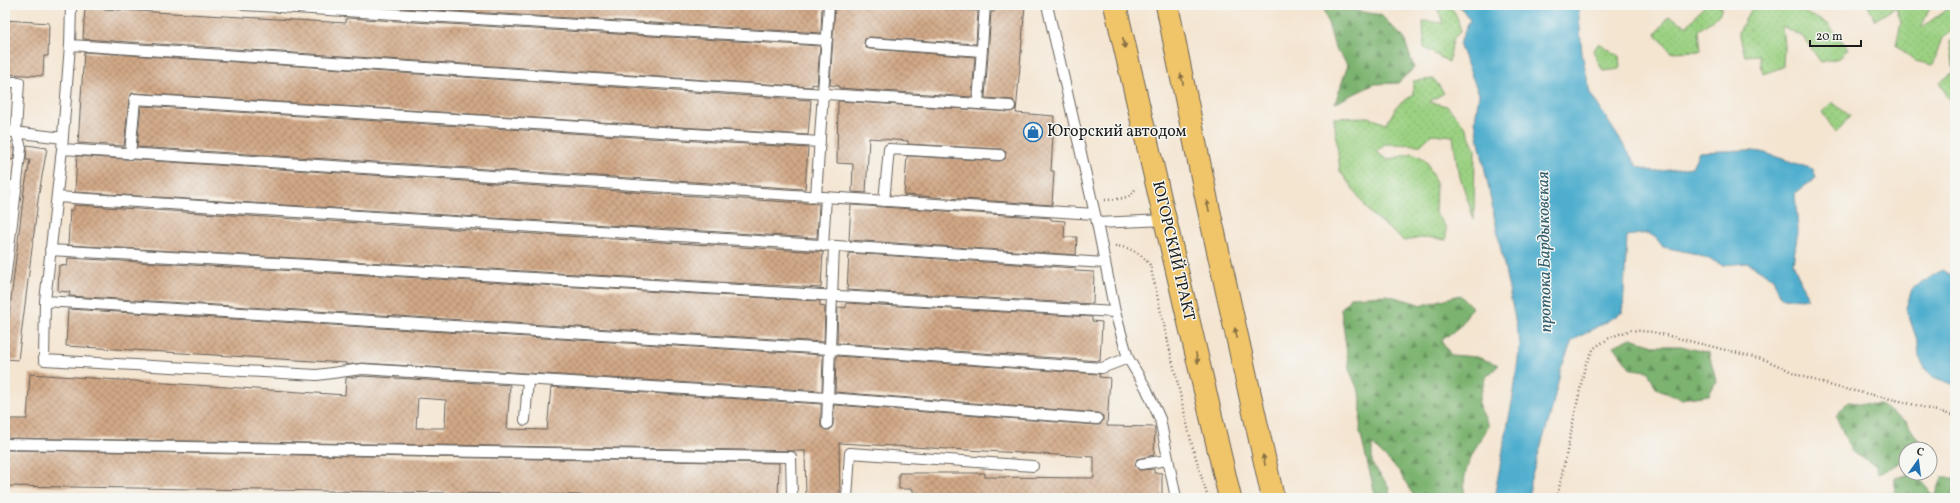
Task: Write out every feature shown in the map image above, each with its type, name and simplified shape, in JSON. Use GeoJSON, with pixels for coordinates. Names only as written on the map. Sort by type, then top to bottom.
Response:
{"type":"FeatureCollection","features":[{"type":"Feature","properties":{"kind":"main road","name":"ЮГОРСКИЙ ТРАКТ"},"geometry":{"type":"LineString","coordinates":[[1115,5],[1230,498]]}},
{"type":"Feature","properties":{"kind":"main road"},"geometry":{"type":"LineString","coordinates":[[1167,5],[1208,206],[1273,498]]}},
{"type":"Feature","properties":{"kind":"lane"},"geometry":{"type":"LineString","coordinates":[[71,5],[70,45],[62,149],[45,301],[44,360],[317,375],[362,369],[828,398],[1097,419]]}},
{"type":"Feature","properties":{"kind":"lane"},"geometry":{"type":"LineString","coordinates":[[244,5],[827,40]]}},
{"type":"Feature","properties":{"kind":"lane"},"geometry":{"type":"LineString","coordinates":[[823,246],[820,142],[830,5]]}},
{"type":"Feature","properties":{"kind":"lane"},"geometry":{"type":"LineString","coordinates":[[978,104],[985,5]]}},
{"type":"Feature","properties":{"kind":"lane"},"geometry":{"type":"LineString","coordinates":[[1047,5],[1096,218],[1115,312],[1128,358],[1146,388],[1160,419],[1176,498]]}},
{"type":"Feature","properties":{"kind":"lane"},"geometry":{"type":"LineString","coordinates":[[870,43],[982,51]]}},
{"type":"Feature","properties":{"kind":"lane"},"geometry":{"type":"LineString","coordinates":[[70,45],[1010,106]]}},
{"type":"Feature","properties":{"kind":"lane"},"geometry":{"type":"LineString","coordinates":[[5,82],[19,82],[16,131],[21,148],[17,186],[8,234],[5,281]]}},
{"type":"Feature","properties":{"kind":"lane"},"geometry":{"type":"LineString","coordinates":[[130,154],[135,99],[820,142]]}},
{"type":"Feature","properties":{"kind":"lane"},"geometry":{"type":"LineString","coordinates":[[5,131],[16,131],[62,138]]}},
{"type":"Feature","properties":{"kind":"lane"},"geometry":{"type":"LineString","coordinates":[[884,201],[889,148],[1000,155]]}},
{"type":"Feature","properties":{"kind":"lane"},"geometry":{"type":"LineString","coordinates":[[62,149],[821,196],[1096,218],[1166,220]]}},
{"type":"Feature","properties":{"kind":"lane"},"geometry":{"type":"LineString","coordinates":[[5,186],[17,186]]}},
{"type":"Feature","properties":{"kind":"lane"},"geometry":{"type":"LineString","coordinates":[[57,197],[1105,263]]}},
{"type":"Feature","properties":{"kind":"lane"},"geometry":{"type":"LineString","coordinates":[[827,424],[834,246]]}},
{"type":"Feature","properties":{"kind":"lane"},"geometry":{"type":"LineString","coordinates":[[50,250],[1115,312]]}},
{"type":"Feature","properties":{"kind":"lane"},"geometry":{"type":"LineString","coordinates":[[45,301],[830,349],[1102,368],[1128,358]]}},
{"type":"Feature","properties":{"kind":"lane"},"geometry":{"type":"LineString","coordinates":[[525,420],[528,380]]}},
{"type":"Feature","properties":{"kind":"lane"},"geometry":{"type":"LineString","coordinates":[[5,444],[791,457],[792,498]]}},
{"type":"Feature","properties":{"kind":"lane"},"geometry":{"type":"LineString","coordinates":[[847,498],[850,452],[1033,466]]}},
{"type":"Feature","properties":{"kind":"lane"},"geometry":{"type":"LineString","coordinates":[[1141,464],[1168,460]]}},
{"type":"Feature","properties":{"kind":"path"},"geometry":{"type":"LineString","coordinates":[[1101,244],[1120,246],[1132,250],[1144,257],[1150,265],[1192,445],[1208,498]]}},
{"type":"Feature","properties":{"kind":"path"},"geometry":{"type":"LineString","coordinates":[[1557,498],[1585,366],[1594,348],[1611,337],[1631,330],[1653,332],[1752,356],[1766,360],[1801,376],[1836,387],[1900,401],[1955,416]]}},
{"type":"Feature","properties":{"kind":"green space"},"geometry":{"type":"Polygon","coordinates":[[[1323,5],[1381,15],[1404,38],[1414,68],[1398,83],[1375,84],[1335,103],[1348,65],[1335,48],[1323,5]]]}},
{"type":"Feature","properties":{"kind":"green space"},"geometry":{"type":"Polygon","coordinates":[[[1436,5],[1443,5],[1454,12],[1461,31],[1453,39],[1449,62],[1424,48],[1423,21],[1443,23],[1436,5]]]}},
{"type":"Feature","properties":{"kind":"green space"},"geometry":{"type":"Polygon","coordinates":[[[1705,5],[1722,5],[1720,14],[1699,30],[1701,51],[1671,52],[1656,34],[1669,16],[1687,26],[1705,5]]]}},
{"type":"Feature","properties":{"kind":"green space"},"geometry":{"type":"Polygon","coordinates":[[[1753,5],[1791,6],[1828,24],[1848,48],[1840,58],[1821,62],[1803,37],[1782,26],[1784,46],[1783,67],[1763,74],[1759,55],[1745,56],[1739,32],[1753,5]]]}},
{"type":"Feature","properties":{"kind":"green space"},"geometry":{"type":"Polygon","coordinates":[[[1868,5],[1931,5],[1921,28],[1947,9],[1949,5],[1955,5],[1955,28],[1942,38],[1933,65],[1915,61],[1896,45],[1901,22],[1896,7],[1875,20],[1868,5]]]}},
{"type":"Feature","properties":{"kind":"green space"},"geometry":{"type":"Polygon","coordinates":[[[1950,40],[1955,42],[1955,99],[1948,98],[1940,82],[1954,72],[1950,40]]]}},
{"type":"Feature","properties":{"kind":"green space"},"geometry":{"type":"Polygon","coordinates":[[[1599,43],[1619,56],[1620,69],[1603,71],[1593,51],[1599,43]]]}},
{"type":"Feature","properties":{"kind":"green space"},"geometry":{"type":"Polygon","coordinates":[[[1434,79],[1444,93],[1429,102],[1447,106],[1465,126],[1475,149],[1474,219],[1458,171],[1453,136],[1432,134],[1421,145],[1385,144],[1376,152],[1388,160],[1413,153],[1426,160],[1436,183],[1435,212],[1446,227],[1446,240],[1427,237],[1404,241],[1371,214],[1340,171],[1334,118],[1369,117],[1386,124],[1398,105],[1413,95],[1413,81],[1434,79]]]}},
{"type":"Feature","properties":{"kind":"green space"},"geometry":{"type":"Polygon","coordinates":[[[1832,102],[1850,116],[1836,133],[1822,112],[1832,102]]]}},
{"type":"Feature","properties":{"kind":"green space"},"geometry":{"type":"Polygon","coordinates":[[[1387,295],[1423,305],[1460,295],[1472,307],[1460,326],[1441,341],[1451,355],[1477,357],[1499,365],[1485,378],[1478,404],[1489,426],[1474,451],[1467,469],[1464,488],[1465,498],[1420,498],[1412,493],[1399,471],[1372,444],[1372,464],[1389,487],[1390,498],[1376,498],[1360,432],[1361,397],[1349,369],[1341,309],[1351,297],[1387,295]]]}},
{"type":"Feature","properties":{"kind":"green space"},"geometry":{"type":"Polygon","coordinates":[[[1631,338],[1657,346],[1681,346],[1709,353],[1716,381],[1709,395],[1681,399],[1656,388],[1648,371],[1631,369],[1614,346],[1631,338]]]}},
{"type":"Feature","properties":{"kind":"green space"},"geometry":{"type":"Polygon","coordinates":[[[1848,402],[1880,405],[1907,423],[1919,441],[1898,441],[1898,464],[1878,473],[1875,465],[1851,451],[1836,416],[1848,402]]]}},
{"type":"Feature","properties":{"kind":"green space"},"geometry":{"type":"Polygon","coordinates":[[[1898,477],[1898,481],[1922,481],[1935,497],[1942,478],[1955,478],[1955,498],[1894,498],[1895,478],[1898,477]]]}},
{"type":"Feature","properties":{"kind":"water","name":"протока Бардыковская"},"geometry":{"type":"Polygon","coordinates":[[[1459,5],[1578,5],[1582,53],[1590,93],[1637,166],[1654,172],[1692,167],[1699,152],[1745,150],[1762,152],[1813,169],[1816,178],[1795,193],[1798,230],[1793,263],[1808,299],[1781,298],[1773,278],[1748,263],[1723,265],[1697,254],[1663,247],[1656,238],[1648,233],[1627,236],[1623,312],[1572,341],[1561,368],[1551,413],[1530,482],[1530,498],[1494,498],[1514,391],[1520,344],[1475,121],[1479,94],[1459,44],[1470,20],[1459,5]]]}},
{"type":"Feature","properties":{"kind":"water"},"geometry":{"type":"Polygon","coordinates":[[[1942,270],[1955,278],[1955,385],[1933,377],[1926,370],[1919,357],[1918,343],[1906,308],[1912,289],[1942,270]]]}},
{"type":"Feature","properties":{"kind":"building"},"geometry":{"type":"Polygon","coordinates":[[[352,5],[822,5],[821,33],[352,5]]]}},
{"type":"Feature","properties":{"kind":"building"},"geometry":{"type":"Polygon","coordinates":[[[835,5],[880,5],[978,11],[976,44],[870,37],[865,39],[864,43],[866,48],[870,49],[975,57],[972,97],[839,88],[839,86],[830,85],[835,5]]]}},
{"type":"Feature","properties":{"kind":"building"},"geometry":{"type":"Polygon","coordinates":[[[994,5],[1025,5],[1016,113],[1054,116],[1051,171],[1054,171],[1052,205],[904,195],[907,156],[1000,161],[1005,159],[1006,152],[1000,149],[908,144],[908,141],[869,138],[866,193],[852,192],[853,164],[837,163],[838,101],[1010,112],[1015,110],[1016,106],[1013,100],[985,98],[991,12],[994,12],[994,5]]]}},
{"type":"Feature","properties":{"kind":"building"},"geometry":{"type":"Polygon","coordinates":[[[85,8],[346,23],[346,18],[820,46],[817,85],[812,84],[812,87],[83,39],[85,8]]]}},
{"type":"Feature","properties":{"kind":"building"},"geometry":{"type":"Polygon","coordinates":[[[5,20],[49,23],[48,56],[44,56],[43,76],[5,74],[5,20]]]}},
{"type":"Feature","properties":{"kind":"building"},"geometry":{"type":"Polygon","coordinates":[[[84,52],[811,100],[808,135],[132,93],[129,98],[124,146],[78,143],[84,52]]]}},
{"type":"Feature","properties":{"kind":"building"},"geometry":{"type":"Polygon","coordinates":[[[141,106],[808,148],[805,189],[137,147],[141,106]]]}},
{"type":"Feature","properties":{"kind":"building"},"geometry":{"type":"Polygon","coordinates":[[[5,142],[13,142],[13,160],[5,159],[5,142]]]}},
{"type":"Feature","properties":{"kind":"building"},"geometry":{"type":"Polygon","coordinates":[[[27,145],[47,148],[39,193],[18,360],[5,359],[5,349],[24,191],[30,160],[26,160],[27,145]]]}},
{"type":"Feature","properties":{"kind":"building"},"geometry":{"type":"Polygon","coordinates":[[[77,156],[819,204],[817,238],[75,192],[77,156]]]}},
{"type":"Feature","properties":{"kind":"building"},"geometry":{"type":"Polygon","coordinates":[[[74,205],[823,252],[821,288],[68,245],[70,210],[74,210],[74,205]]]}},
{"type":"Feature","properties":{"kind":"building"},"geometry":{"type":"Polygon","coordinates":[[[851,205],[1051,218],[1051,220],[1065,221],[1064,237],[1077,237],[1076,255],[849,240],[851,205]]]}},
{"type":"Feature","properties":{"kind":"building"},"geometry":{"type":"Polygon","coordinates":[[[849,253],[1075,268],[1075,271],[1094,272],[1093,304],[847,290],[849,253]]]}},
{"type":"Feature","properties":{"kind":"building"},"geometry":{"type":"Polygon","coordinates":[[[68,258],[820,301],[820,306],[825,307],[824,342],[69,296],[70,292],[58,291],[59,265],[67,266],[68,258]]]}},
{"type":"Feature","properties":{"kind":"building"},"geometry":{"type":"Polygon","coordinates":[[[846,303],[1092,317],[1092,321],[1102,322],[1100,361],[837,343],[838,307],[846,308],[846,303]]]}},
{"type":"Feature","properties":{"kind":"building"},"geometry":{"type":"Polygon","coordinates":[[[68,309],[823,355],[822,391],[362,363],[346,365],[346,363],[66,346],[68,309]]]}},
{"type":"Feature","properties":{"kind":"building"},"geometry":{"type":"Polygon","coordinates":[[[836,356],[1100,374],[1099,377],[1110,378],[1107,426],[1155,427],[1154,455],[1137,459],[1135,465],[1139,470],[1154,469],[1154,473],[1162,473],[1162,498],[913,498],[913,489],[899,489],[899,473],[985,473],[985,477],[1094,478],[1094,457],[839,443],[840,498],[806,498],[805,451],[5,438],[5,419],[27,419],[30,374],[345,395],[346,378],[362,376],[510,385],[507,429],[547,430],[551,387],[821,404],[821,427],[826,430],[830,430],[833,425],[834,405],[1096,425],[1100,425],[1103,420],[1103,416],[1098,413],[835,392],[836,356]],[[418,398],[416,428],[445,428],[446,400],[418,398]]]}},
{"type":"Feature","properties":{"kind":"building"},"geometry":{"type":"Polygon","coordinates":[[[5,450],[779,463],[778,498],[5,486],[5,450]]]}},
{"type":"Feature","properties":{"kind":"place","name":"Югорский автодом"},"geometry":{"type":"Point","coordinates":[1033,132]}}]}
